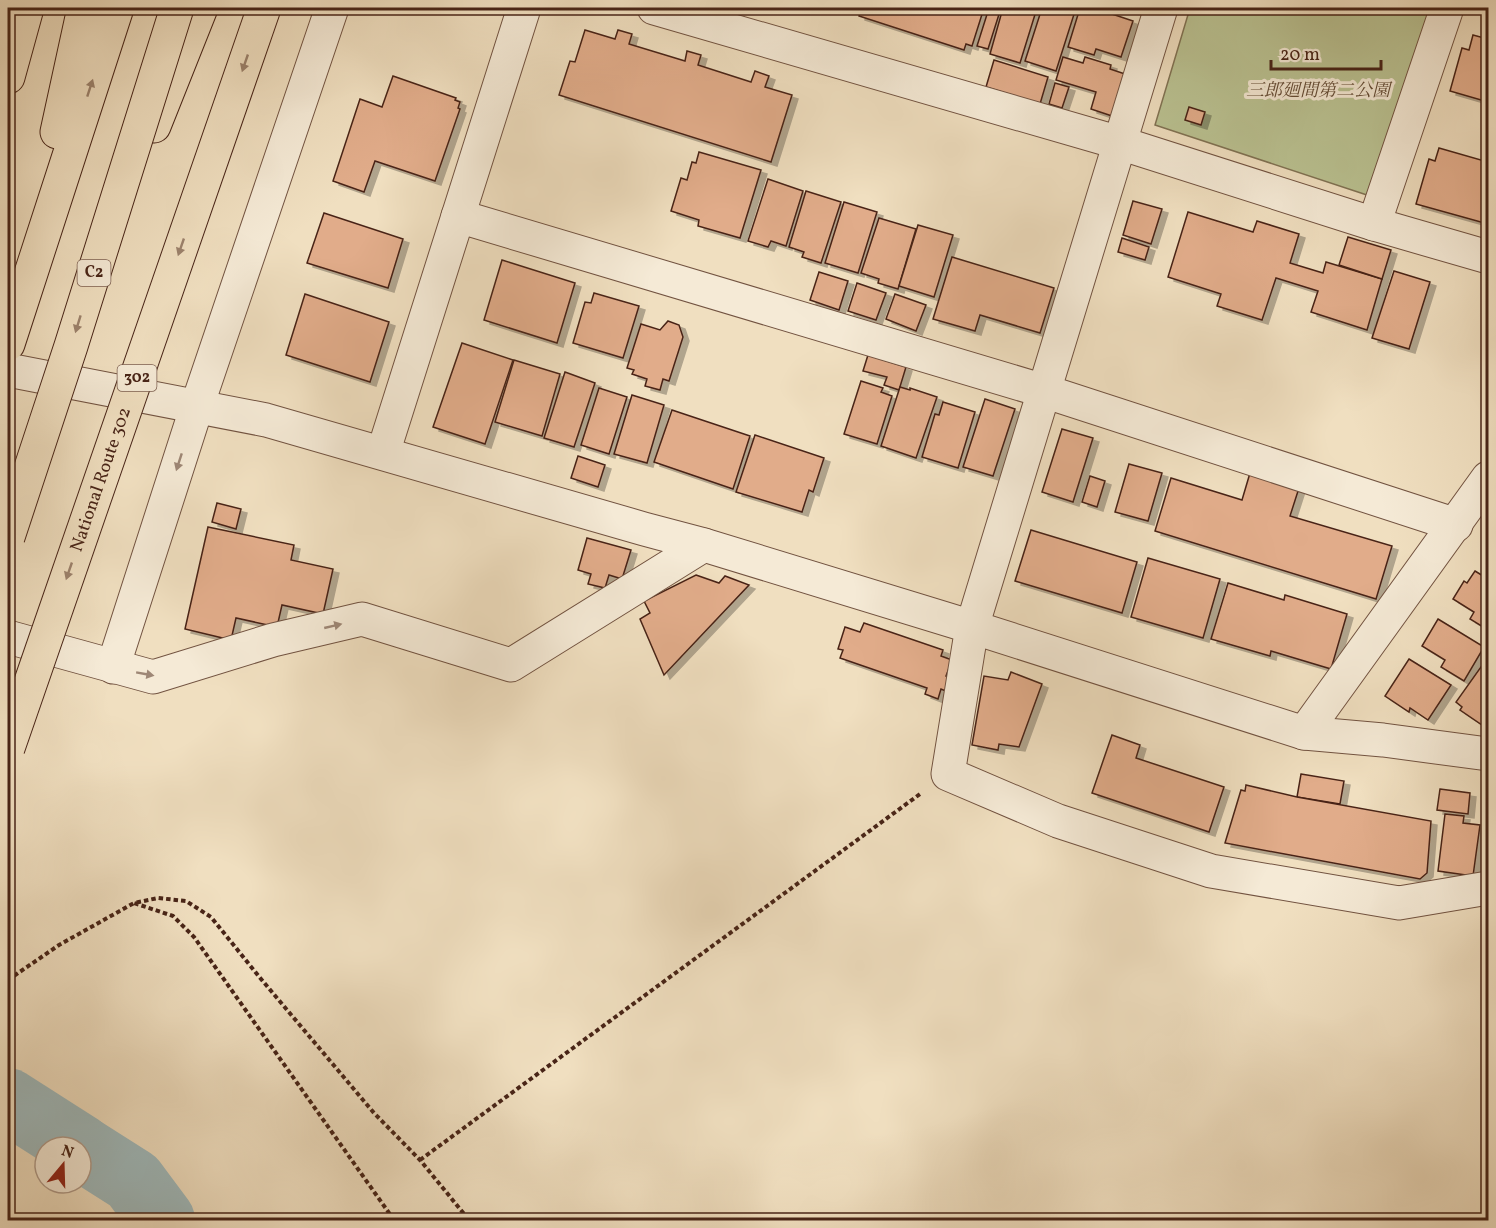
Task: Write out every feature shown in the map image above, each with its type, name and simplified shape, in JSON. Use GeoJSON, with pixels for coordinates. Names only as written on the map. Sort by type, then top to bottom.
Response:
{"type":"FeatureCollection","features":[{"type":"Feature","properties":{"kind":"highway"},"geometry":{"type":"LineString","coordinates":[[8,77],[27,8]]}},
{"type":"Feature","properties":{"kind":"highway"},"geometry":{"type":"LineString","coordinates":[[19,309],[84,8]]}},
{"type":"Feature","properties":{"kind":"highway"},"geometry":{"type":"LineString","coordinates":[[8,344],[117,8]]}},
{"type":"Feature","properties":{"kind":"highway","name":"C2"},"geometry":{"type":"LineString","coordinates":[[8,537],[177,8]]}},
{"type":"Feature","properties":{"kind":"highway"},"geometry":{"type":"LineString","coordinates":[[91,282],[201,8]]}},
{"type":"Feature","properties":{"kind":"highway","name":"National Route 302"},"geometry":{"type":"LineString","coordinates":[[8,748],[264,8]]}},
{"type":"Feature","properties":{"kind":"street"},"geometry":{"type":"LineString","coordinates":[[113,667],[197,406],[332,8]]}},
{"type":"Feature","properties":{"kind":"street"},"geometry":{"type":"LineString","coordinates":[[383,453],[524,8]]}},
{"type":"Feature","properties":{"kind":"street"},"geometry":{"type":"LineString","coordinates":[[654,8],[1120,143],[1374,224],[1488,257]]}},
{"type":"Feature","properties":{"kind":"street"},"geometry":{"type":"LineString","coordinates":[[1161,8],[972,627],[948,774],[1059,821],[1211,871],[1399,903],[1488,888]]}},
{"type":"Feature","properties":{"kind":"street"},"geometry":{"type":"LineString","coordinates":[[1374,224],[1447,8]]}},
{"type":"Feature","properties":{"kind":"street"},"geometry":{"type":"LineString","coordinates":[[458,216],[1044,391],[1456,525]]}},
{"type":"Feature","properties":{"kind":"street"},"geometry":{"type":"LineString","coordinates":[[8,370],[266,420],[644,530],[704,545],[972,627],[1304,734],[1383,740],[1488,754]]}},
{"type":"Feature","properties":{"kind":"street"},"geometry":{"type":"LineString","coordinates":[[1304,734],[1488,478]]}},
{"type":"Feature","properties":{"kind":"street"},"geometry":{"type":"LineString","coordinates":[[8,638],[153,676],[273,640],[362,619],[511,665],[704,545]]}},
{"type":"Feature","properties":{"kind":"path"},"geometry":{"type":"LineString","coordinates":[[420,1160],[948,774]]}},
{"type":"Feature","properties":{"kind":"path"},"geometry":{"type":"LineString","coordinates":[[8,980],[59,945],[134,903],[158,898],[186,901],[212,917],[374,1113],[420,1160],[469,1221]]}},
{"type":"Feature","properties":{"kind":"path"},"geometry":{"type":"LineString","coordinates":[[134,903],[173,915],[194,937],[394,1221]]}},
{"type":"Feature","properties":{"kind":"green space","name":"三郎廻間第二公園"},"geometry":{"type":"Polygon","coordinates":[[[1190,8],[1432,8],[1373,197],[1155,125],[1190,8]]]}},
{"type":"Feature","properties":{"kind":"building"},"geometry":{"type":"Polygon","coordinates":[[[857,8],[984,8],[972,46],[966,44],[964,50],[859,16],[860,12],[856,11],[857,8]]]}},
{"type":"Feature","properties":{"kind":"building"},"geometry":{"type":"Polygon","coordinates":[[[989,8],[1001,8],[988,49],[977,46],[989,8]]]}},
{"type":"Feature","properties":{"kind":"building"},"geometry":{"type":"Polygon","coordinates":[[[1003,8],[1037,8],[1020,63],[990,54],[1003,8]]]}},
{"type":"Feature","properties":{"kind":"building"},"geometry":{"type":"Polygon","coordinates":[[[1042,8],[1076,8],[1056,71],[1025,61],[1042,8]]]}},
{"type":"Feature","properties":{"kind":"building"},"geometry":{"type":"Polygon","coordinates":[[[1080,8],[1099,14],[1100,10],[1133,21],[1121,57],[1096,49],[1094,55],[1068,47],[1080,8]]]}},
{"type":"Feature","properties":{"kind":"building"},"geometry":{"type":"Polygon","coordinates":[[[585,30],[615,39],[618,30],[632,34],[629,44],[685,61],[687,51],[701,55],[698,65],[751,82],[755,71],[769,76],[765,87],[792,95],[771,162],[559,95],[570,61],[575,62],[585,30]]]}},
{"type":"Feature","properties":{"kind":"building"},"geometry":{"type":"Polygon","coordinates":[[[1473,35],[1488,39],[1488,102],[1450,91],[1462,48],[1469,50],[1473,35]]]}},
{"type":"Feature","properties":{"kind":"building"},"geometry":{"type":"Polygon","coordinates":[[[1063,57],[1083,63],[1085,57],[1111,65],[1110,69],[1125,74],[1112,116],[1091,109],[1096,92],[1056,80],[1063,57]]]}},
{"type":"Feature","properties":{"kind":"building"},"geometry":{"type":"Polygon","coordinates":[[[994,60],[1048,77],[1040,104],[986,87],[994,60]]]}},
{"type":"Feature","properties":{"kind":"building"},"geometry":{"type":"Polygon","coordinates":[[[393,76],[456,98],[455,100],[460,102],[458,108],[460,109],[435,181],[375,161],[364,192],[333,181],[360,99],[382,107],[393,76]]]}},
{"type":"Feature","properties":{"kind":"building"},"geometry":{"type":"Polygon","coordinates":[[[1055,83],[1069,87],[1062,108],[1049,104],[1055,83]]]}},
{"type":"Feature","properties":{"kind":"building"},"geometry":{"type":"Polygon","coordinates":[[[1189,107],[1205,112],[1201,125],[1185,120],[1189,107]]]}},
{"type":"Feature","properties":{"kind":"building"},"geometry":{"type":"Polygon","coordinates":[[[1439,148],[1488,162],[1488,224],[1416,204],[1429,159],[1435,161],[1439,148]]]}},
{"type":"Feature","properties":{"kind":"building"},"geometry":{"type":"Polygon","coordinates":[[[699,152],[761,170],[740,238],[698,226],[699,220],[671,211],[681,178],[687,180],[692,162],[696,163],[699,152]]]}},
{"type":"Feature","properties":{"kind":"building"},"geometry":{"type":"Polygon","coordinates":[[[768,179],[803,191],[786,246],[771,241],[768,247],[748,241],[768,179]]]}},
{"type":"Feature","properties":{"kind":"building"},"geometry":{"type":"Polygon","coordinates":[[[806,191],[841,202],[821,263],[802,257],[804,252],[789,247],[806,191]]]}},
{"type":"Feature","properties":{"kind":"building"},"geometry":{"type":"Polygon","coordinates":[[[1133,201],[1162,209],[1151,244],[1123,235],[1133,201]]]}},
{"type":"Feature","properties":{"kind":"building"},"geometry":{"type":"Polygon","coordinates":[[[844,202],[877,212],[858,273],[825,263],[844,202]]]}},
{"type":"Feature","properties":{"kind":"building"},"geometry":{"type":"Polygon","coordinates":[[[1188,212],[1253,232],[1257,221],[1299,234],[1290,263],[1323,273],[1326,262],[1382,279],[1367,330],[1311,312],[1318,291],[1276,278],[1262,320],[1217,306],[1221,294],[1168,277],[1188,212]]]}},
{"type":"Feature","properties":{"kind":"building"},"geometry":{"type":"Polygon","coordinates":[[[324,213],[403,239],[388,288],[307,263],[324,213]]]}},
{"type":"Feature","properties":{"kind":"building"},"geometry":{"type":"Polygon","coordinates":[[[879,218],[916,229],[898,289],[878,283],[879,279],[861,273],[879,218]]]}},
{"type":"Feature","properties":{"kind":"building"},"geometry":{"type":"Polygon","coordinates":[[[918,225],[953,235],[934,297],[899,286],[918,225]]]}},
{"type":"Feature","properties":{"kind":"building"},"geometry":{"type":"Polygon","coordinates":[[[1348,237],[1391,250],[1382,279],[1339,265],[1348,237]]]}},
{"type":"Feature","properties":{"kind":"building"},"geometry":{"type":"Polygon","coordinates":[[[1122,238],[1149,247],[1145,260],[1118,252],[1122,238]]]}},
{"type":"Feature","properties":{"kind":"building"},"geometry":{"type":"Polygon","coordinates":[[[952,257],[1054,288],[1040,333],[980,315],[975,331],[933,319],[952,257]]]}},
{"type":"Feature","properties":{"kind":"building"},"geometry":{"type":"Polygon","coordinates":[[[502,260],[575,283],[557,343],[484,320],[502,260]]]}},
{"type":"Feature","properties":{"kind":"building"},"geometry":{"type":"Polygon","coordinates":[[[1394,271],[1430,282],[1409,349],[1372,338],[1394,271]]]}},
{"type":"Feature","properties":{"kind":"building"},"geometry":{"type":"Polygon","coordinates":[[[819,272],[848,281],[839,310],[810,300],[819,272]]]}},
{"type":"Feature","properties":{"kind":"building"},"geometry":{"type":"Polygon","coordinates":[[[857,283],[886,293],[876,320],[848,311],[857,283]]]}},
{"type":"Feature","properties":{"kind":"building"},"geometry":{"type":"Polygon","coordinates":[[[594,293],[639,306],[623,358],[573,343],[585,302],[591,303],[594,293]]]}},
{"type":"Feature","properties":{"kind":"building"},"geometry":{"type":"Polygon","coordinates":[[[305,294],[389,322],[370,382],[286,355],[305,294]]]}},
{"type":"Feature","properties":{"kind":"building"},"geometry":{"type":"Polygon","coordinates":[[[895,294],[926,305],[916,331],[886,319],[895,294]]]}},
{"type":"Feature","properties":{"kind":"building"},"geometry":{"type":"Polygon","coordinates":[[[668,321],[679,325],[683,337],[669,381],[663,379],[660,390],[645,386],[647,379],[632,374],[634,370],[627,368],[641,324],[660,330],[668,321]]]}},
{"type":"Feature","properties":{"kind":"building"},"geometry":{"type":"Polygon","coordinates":[[[462,343],[513,360],[485,444],[433,427],[462,343]]]}},
{"type":"Feature","properties":{"kind":"building"},"geometry":{"type":"Polygon","coordinates":[[[868,355],[906,367],[899,390],[884,385],[887,377],[863,371],[868,355]]]}},
{"type":"Feature","properties":{"kind":"building"},"geometry":{"type":"Polygon","coordinates":[[[514,360],[560,374],[542,436],[495,422],[514,360]]]}},
{"type":"Feature","properties":{"kind":"building"},"geometry":{"type":"Polygon","coordinates":[[[565,372],[595,383],[574,447],[544,438],[565,372]]]}},
{"type":"Feature","properties":{"kind":"building"},"geometry":{"type":"Polygon","coordinates":[[[861,381],[883,388],[881,392],[892,396],[877,444],[844,434],[861,381]]]}},
{"type":"Feature","properties":{"kind":"building"},"geometry":{"type":"Polygon","coordinates":[[[900,387],[937,397],[916,458],[881,446],[900,387]]]}},
{"type":"Feature","properties":{"kind":"building"},"geometry":{"type":"Polygon","coordinates":[[[599,388],[627,397],[609,454],[581,445],[599,388]]]}},
{"type":"Feature","properties":{"kind":"building"},"geometry":{"type":"Polygon","coordinates":[[[632,395],[664,405],[647,463],[614,454],[632,395]]]}},
{"type":"Feature","properties":{"kind":"building"},"geometry":{"type":"Polygon","coordinates":[[[985,399],[1015,409],[993,476],[963,467],[985,399]]]}},
{"type":"Feature","properties":{"kind":"building"},"geometry":{"type":"Polygon","coordinates":[[[943,402],[975,412],[958,468],[922,457],[935,414],[939,415],[943,402]]]}},
{"type":"Feature","properties":{"kind":"building"},"geometry":{"type":"Polygon","coordinates":[[[672,410],[750,436],[733,489],[654,462],[672,410]]]}},
{"type":"Feature","properties":{"kind":"building"},"geometry":{"type":"Polygon","coordinates":[[[1062,429],[1093,438],[1073,502],[1042,492],[1062,429]]]}},
{"type":"Feature","properties":{"kind":"building"},"geometry":{"type":"Polygon","coordinates":[[[755,435],[824,458],[813,492],[809,490],[802,512],[736,492],[755,435]]]}},
{"type":"Feature","properties":{"kind":"building"},"geometry":{"type":"Polygon","coordinates":[[[578,456],[605,465],[598,487],[571,478],[578,456]]]}},
{"type":"Feature","properties":{"kind":"building"},"geometry":{"type":"Polygon","coordinates":[[[1129,464],[1162,473],[1148,521],[1115,512],[1129,464]]]}},
{"type":"Feature","properties":{"kind":"building"},"geometry":{"type":"Polygon","coordinates":[[[1250,473],[1299,488],[1290,516],[1392,546],[1376,599],[1155,531],[1171,478],[1242,500],[1250,473]]]}},
{"type":"Feature","properties":{"kind":"building"},"geometry":{"type":"Polygon","coordinates":[[[1090,476],[1105,481],[1097,507],[1082,502],[1090,476]]]}},
{"type":"Feature","properties":{"kind":"building"},"geometry":{"type":"Polygon","coordinates":[[[217,503],[241,509],[236,529],[212,522],[217,503]]]}},
{"type":"Feature","properties":{"kind":"building"},"geometry":{"type":"Polygon","coordinates":[[[208,527],[294,545],[291,560],[333,569],[323,614],[282,605],[277,627],[236,618],[231,640],[185,629],[208,527]]]}},
{"type":"Feature","properties":{"kind":"building"},"geometry":{"type":"Polygon","coordinates":[[[1031,530],[1137,562],[1122,613],[1015,581],[1031,530]]]}},
{"type":"Feature","properties":{"kind":"building"},"geometry":{"type":"Polygon","coordinates":[[[587,538],[631,550],[622,579],[609,575],[605,588],[588,584],[591,574],[578,570],[587,538]]]}},
{"type":"Feature","properties":{"kind":"building"},"geometry":{"type":"Polygon","coordinates":[[[1148,558],[1220,579],[1203,638],[1131,617],[1148,558]]]}},
{"type":"Feature","properties":{"kind":"building"},"geometry":{"type":"Polygon","coordinates":[[[1475,571],[1488,579],[1488,630],[1470,619],[1474,612],[1453,599],[1464,581],[1467,583],[1475,571]]]}},
{"type":"Feature","properties":{"kind":"building"},"geometry":{"type":"Polygon","coordinates":[[[696,575],[719,583],[725,576],[749,585],[664,675],[640,619],[650,613],[644,601],[696,575]]]}},
{"type":"Feature","properties":{"kind":"building"},"geometry":{"type":"Polygon","coordinates":[[[1228,583],[1284,600],[1285,595],[1347,614],[1331,669],[1271,651],[1270,656],[1211,639],[1228,583]]]}},
{"type":"Feature","properties":{"kind":"building"},"geometry":{"type":"Polygon","coordinates":[[[1438,619],[1484,647],[1464,681],[1441,667],[1445,660],[1422,646],[1438,619]]]}},
{"type":"Feature","properties":{"kind":"building"},"geometry":{"type":"Polygon","coordinates":[[[864,623],[943,650],[941,656],[952,660],[946,676],[952,678],[948,692],[941,689],[938,699],[925,694],[927,688],[840,658],[843,650],[838,649],[845,627],[860,632],[864,623]]]}},
{"type":"Feature","properties":{"kind":"building"},"geometry":{"type":"Polygon","coordinates":[[[1488,657],[1488,724],[1485,727],[1460,710],[1462,707],[1456,702],[1488,657]]]}},
{"type":"Feature","properties":{"kind":"building"},"geometry":{"type":"Polygon","coordinates":[[[1409,659],[1451,685],[1428,720],[1410,708],[1409,712],[1385,696],[1409,659]]]}},
{"type":"Feature","properties":{"kind":"building"},"geometry":{"type":"Polygon","coordinates":[[[1011,672],[1042,684],[1019,747],[999,744],[998,750],[972,745],[984,676],[1008,680],[1011,672]]]}},
{"type":"Feature","properties":{"kind":"building"},"geometry":{"type":"Polygon","coordinates":[[[1112,735],[1140,745],[1136,758],[1224,787],[1209,832],[1092,793],[1112,735]]]}},
{"type":"Feature","properties":{"kind":"building"},"geometry":{"type":"Polygon","coordinates":[[[1301,774],[1344,781],[1340,804],[1297,797],[1301,774]]]}},
{"type":"Feature","properties":{"kind":"building"},"geometry":{"type":"Polygon","coordinates":[[[1246,785],[1297,797],[1431,821],[1427,873],[1420,879],[1225,843],[1241,790],[1245,791],[1246,785]]]}},
{"type":"Feature","properties":{"kind":"building"},"geometry":{"type":"Polygon","coordinates":[[[1440,789],[1470,793],[1468,814],[1437,810],[1440,789]]]}},
{"type":"Feature","properties":{"kind":"building"},"geometry":{"type":"Polygon","coordinates":[[[1488,809],[1488,864],[1482,863],[1488,809]]]}},
{"type":"Feature","properties":{"kind":"building"},"geometry":{"type":"Polygon","coordinates":[[[1445,814],[1464,816],[1463,823],[1480,825],[1473,876],[1438,871],[1445,814]]]}},
{"type":"Feature","properties":{"kind":"waterway"},"geometry":{"type":"LineString","coordinates":[[8,1101],[61,1135]]}},
{"type":"Feature","properties":{"kind":"waterway"},"geometry":{"type":"LineString","coordinates":[[93,1156],[133,1181],[162,1220]]}}]}
